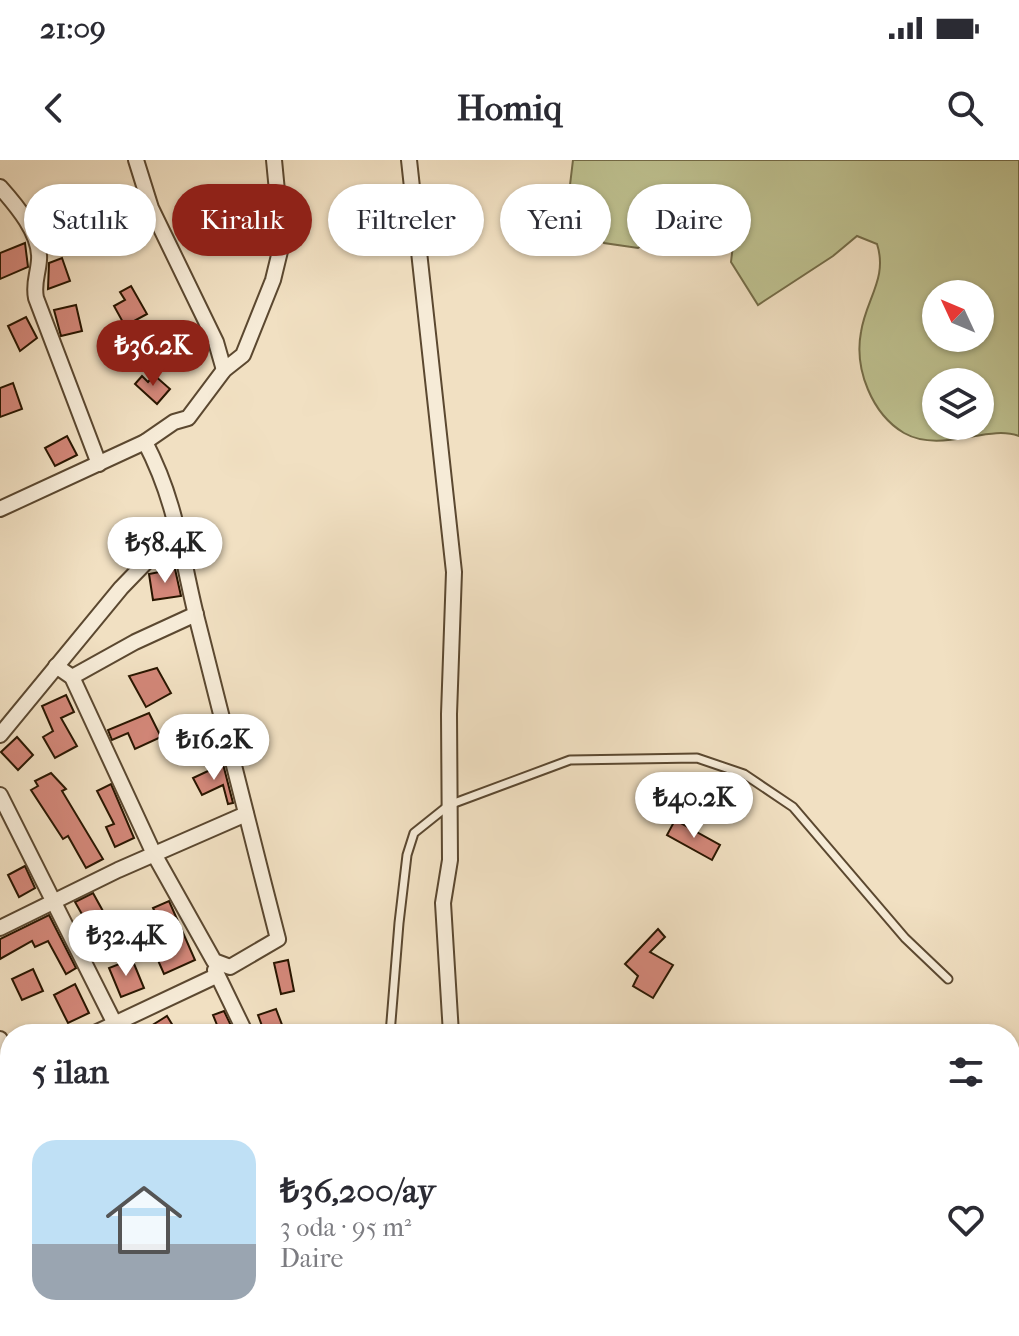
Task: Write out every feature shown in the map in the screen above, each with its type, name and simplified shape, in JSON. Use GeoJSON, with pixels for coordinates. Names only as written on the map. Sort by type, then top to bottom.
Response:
{"type":"FeatureCollection","features":[{"type":"Feature","properties":{"kind":"street"},"geometry":{"type":"LineString","coordinates":[[136,160],[151,208],[204,315],[224,370]]}},
{"type":"Feature","properties":{"kind":"street"},"geometry":{"type":"LineString","coordinates":[[0,509],[145,442],[174,422],[188,418],[224,370],[243,355],[273,280],[282,243],[274,160]]}},
{"type":"Feature","properties":{"kind":"street"},"geometry":{"type":"LineString","coordinates":[[409,160],[454,572],[450,860],[443,903],[450,1024]]}},
{"type":"Feature","properties":{"kind":"street"},"geometry":{"type":"LineString","coordinates":[[0,187],[14,203],[36,241],[39,260],[33,283],[36,298],[99,464]]}},
{"type":"Feature","properties":{"kind":"street"},"geometry":{"type":"LineString","coordinates":[[126,1024],[215,968],[230,967],[278,939],[196,614],[179,528],[166,482],[145,442]]}},
{"type":"Feature","properties":{"kind":"street"},"geometry":{"type":"LineString","coordinates":[[0,735],[121,588],[179,528]]}},
{"type":"Feature","properties":{"kind":"street"},"geometry":{"type":"LineString","coordinates":[[72,677],[135,642],[196,614]]}},
{"type":"Feature","properties":{"kind":"street"},"geometry":{"type":"LineString","coordinates":[[56,666],[72,677],[154,854],[241,1024]]}},
{"type":"Feature","properties":{"kind":"street"},"geometry":{"type":"LineString","coordinates":[[0,795],[116,1024]]}},
{"type":"Feature","properties":{"kind":"street"},"geometry":{"type":"LineString","coordinates":[[0,928],[246,814]]}},
{"type":"Feature","properties":{"kind":"lane"},"geometry":{"type":"LineString","coordinates":[[391,1024],[407,855],[414,833],[449,805],[570,760],[697,758],[744,774],[793,807],[905,938],[948,979]]}},
{"type":"Feature","properties":{"kind":"green space"},"geometry":{"type":"Polygon","coordinates":[[[573,160],[1019,160],[1019,436],[994,433],[994,368],[922,368],[922,440],[893,425],[874,402],[863,375],[860,346],[864,320],[880,267],[877,244],[857,236],[833,256],[758,305],[731,262],[732,256],[751,256],[751,184],[627,184],[627,246],[611,244],[611,184],[570,184],[573,160]]]}},
{"type":"Feature","properties":{"kind":"building"},"geometry":{"type":"Polygon","coordinates":[[[24,243],[28,267],[0,279],[0,253],[24,243]]]}},
{"type":"Feature","properties":{"kind":"building"},"geometry":{"type":"Polygon","coordinates":[[[62,258],[70,281],[48,289],[49,263],[62,258]]]}},
{"type":"Feature","properties":{"kind":"building"},"geometry":{"type":"Polygon","coordinates":[[[131,286],[147,314],[125,326],[114,306],[125,300],[120,292],[131,286]]]}},
{"type":"Feature","properties":{"kind":"building"},"geometry":{"type":"Polygon","coordinates":[[[76,305],[82,331],[61,336],[54,310],[76,305]]]}},
{"type":"Feature","properties":{"kind":"building"},"geometry":{"type":"Polygon","coordinates":[[[26,317],[37,338],[20,351],[8,326],[26,317]]]}},
{"type":"Feature","properties":{"kind":"building"},"geometry":{"type":"Polygon","coordinates":[[[154,375],[170,389],[157,404],[135,384],[142,376],[148,382],[154,375]]]}},
{"type":"Feature","properties":{"kind":"building"},"geometry":{"type":"Polygon","coordinates":[[[13,383],[22,409],[0,417],[0,388],[13,383]]]}},
{"type":"Feature","properties":{"kind":"building"},"geometry":{"type":"Polygon","coordinates":[[[67,436],[77,455],[55,466],[45,448],[67,436]]]}},
{"type":"Feature","properties":{"kind":"building"},"geometry":{"type":"Polygon","coordinates":[[[175,569],[181,596],[153,600],[149,574],[175,569]]]}},
{"type":"Feature","properties":{"kind":"building"},"geometry":{"type":"Polygon","coordinates":[[[157,668],[171,693],[146,707],[129,676],[157,668]]]}},
{"type":"Feature","properties":{"kind":"building"},"geometry":{"type":"Polygon","coordinates":[[[66,695],[74,712],[61,718],[77,746],[55,758],[43,737],[53,731],[42,706],[66,695]]]}},
{"type":"Feature","properties":{"kind":"building"},"geometry":{"type":"Polygon","coordinates":[[[149,713],[161,737],[135,749],[128,733],[112,740],[108,730],[149,713]]]}},
{"type":"Feature","properties":{"kind":"building"},"geometry":{"type":"Polygon","coordinates":[[[17,737],[33,755],[18,770],[1,752],[17,737]]]}},
{"type":"Feature","properties":{"kind":"building"},"geometry":{"type":"Polygon","coordinates":[[[223,764],[233,803],[228,804],[223,785],[202,795],[193,778],[223,764]]]}},
{"type":"Feature","properties":{"kind":"building"},"geometry":{"type":"Polygon","coordinates":[[[51,773],[66,789],[62,791],[103,859],[86,868],[68,836],[63,839],[31,790],[38,786],[35,781],[51,773]]]}},
{"type":"Feature","properties":{"kind":"building"},"geometry":{"type":"Polygon","coordinates":[[[111,784],[134,838],[115,847],[106,827],[114,824],[97,791],[111,784]]]}},
{"type":"Feature","properties":{"kind":"building"},"geometry":{"type":"Polygon","coordinates":[[[675,820],[720,845],[712,860],[667,835],[675,820]]]}},
{"type":"Feature","properties":{"kind":"building"},"geometry":{"type":"Polygon","coordinates":[[[25,866],[35,888],[19,897],[8,875],[25,866]]]}},
{"type":"Feature","properties":{"kind":"building"},"geometry":{"type":"Polygon","coordinates":[[[93,893],[104,913],[87,923],[75,902],[93,893]]]}},
{"type":"Feature","properties":{"kind":"building"},"geometry":{"type":"Polygon","coordinates":[[[169,901],[195,960],[164,974],[153,949],[169,942],[153,908],[169,901]]]}},
{"type":"Feature","properties":{"kind":"building"},"geometry":{"type":"Polygon","coordinates":[[[49,915],[76,968],[66,974],[48,941],[35,947],[32,941],[0,959],[0,939],[49,915]]]}},
{"type":"Feature","properties":{"kind":"building"},"geometry":{"type":"Polygon","coordinates":[[[658,929],[665,937],[650,952],[673,965],[653,998],[633,986],[638,976],[625,964],[658,929]]]}},
{"type":"Feature","properties":{"kind":"building"},"geometry":{"type":"Polygon","coordinates":[[[132,959],[144,988],[121,997],[109,968],[132,959]]]}},
{"type":"Feature","properties":{"kind":"building"},"geometry":{"type":"Polygon","coordinates":[[[288,960],[294,991],[281,994],[274,963],[288,960]]]}},
{"type":"Feature","properties":{"kind":"building"},"geometry":{"type":"Polygon","coordinates":[[[33,969],[43,991],[22,1000],[12,979],[33,969]]]}},
{"type":"Feature","properties":{"kind":"building"},"geometry":{"type":"Polygon","coordinates":[[[75,984],[89,1013],[68,1023],[54,995],[75,984]]]}},
{"type":"Feature","properties":{"kind":"building"},"geometry":{"type":"Polygon","coordinates":[[[276,1009],[282,1024],[261,1024],[258,1015],[276,1009]]]}},
{"type":"Feature","properties":{"kind":"building"},"geometry":{"type":"Polygon","coordinates":[[[224,1011],[230,1024],[217,1024],[213,1015],[224,1011]]]}},
{"type":"Feature","properties":{"kind":"building"},"geometry":{"type":"Polygon","coordinates":[[[167,1016],[172,1024],[154,1024],[167,1016]]]}}]}
